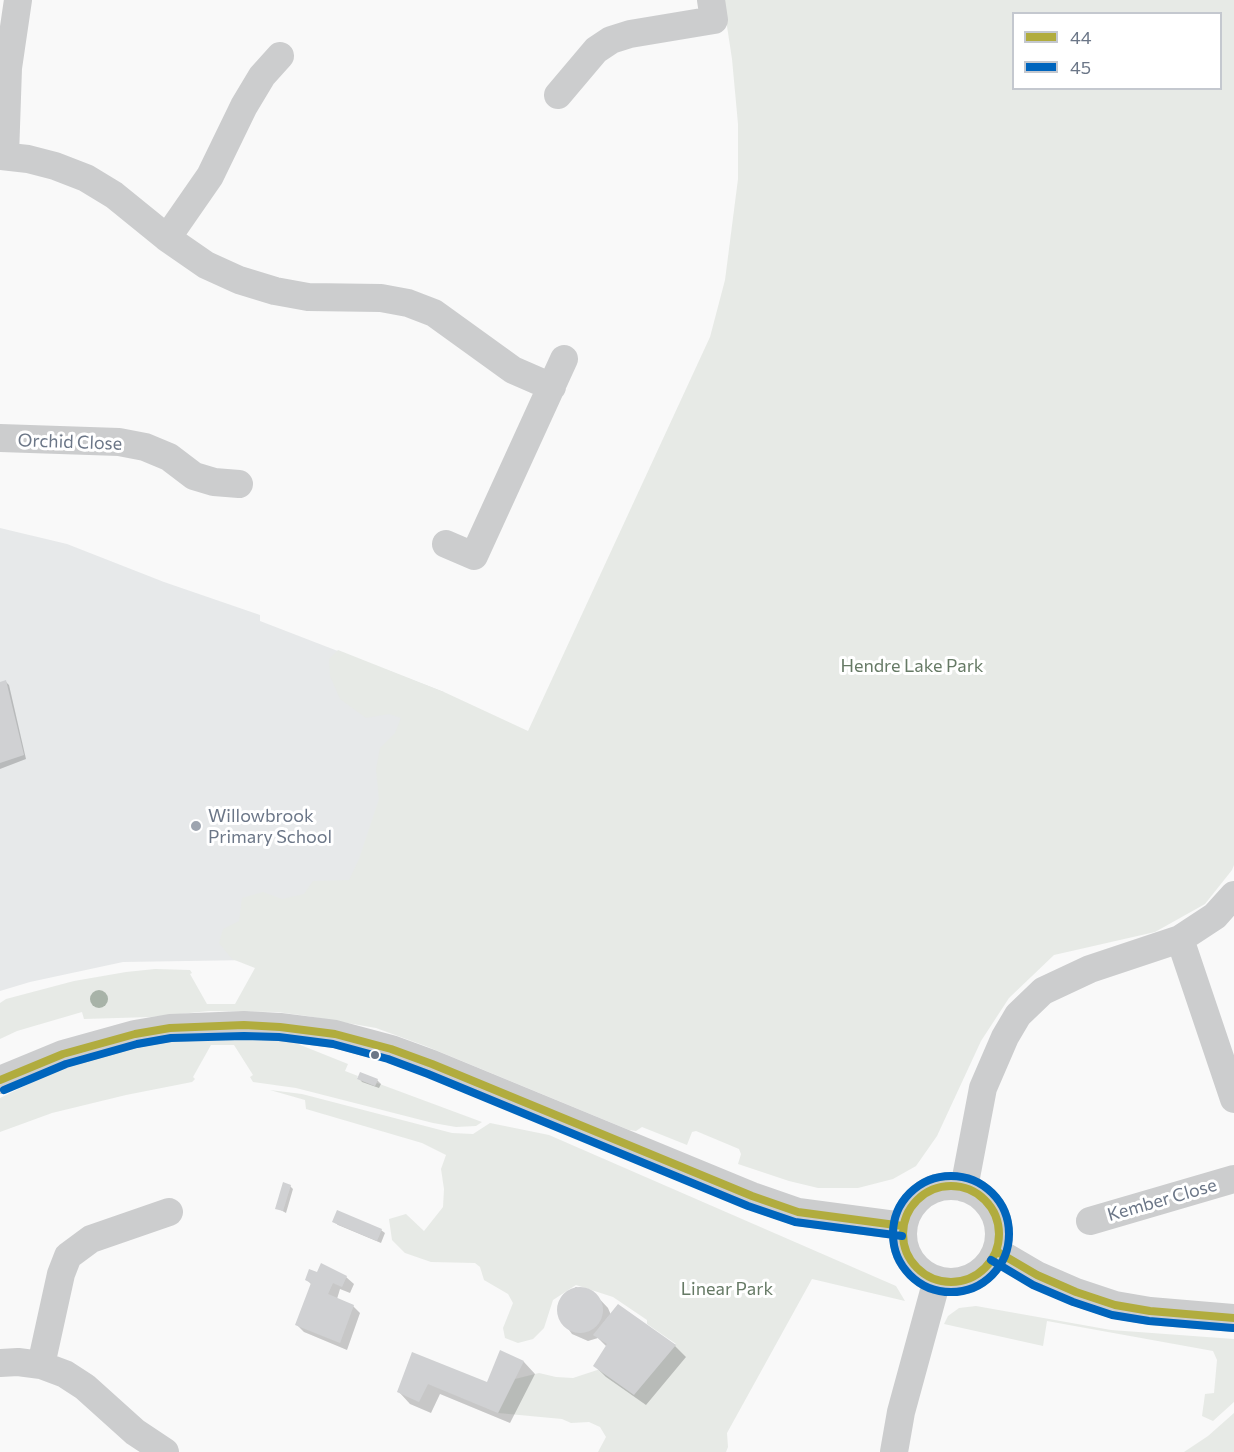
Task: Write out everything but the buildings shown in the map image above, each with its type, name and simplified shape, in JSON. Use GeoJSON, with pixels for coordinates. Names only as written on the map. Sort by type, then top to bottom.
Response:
{"type":"FeatureCollection","features":[{"type":"Feature","properties":{"kind":"street"},"geometry":{"type":"LineString","coordinates":[[18,0],[8,68],[2,156],[28,159],[55,166],[86,178],[114,195],[166,238],[206,265],[239,280],[275,291],[308,297],[381,298],[408,303],[434,314],[513,370],[552,387]]}},
{"type":"Feature","properties":{"kind":"street"},"geometry":{"type":"LineString","coordinates":[[558,95],[596,50],[611,40],[712,10]]}},
{"type":"Feature","properties":{"kind":"street"},"geometry":{"type":"LineString","coordinates":[[166,238],[210,176],[244,106],[262,76],[280,56]]}},
{"type":"Feature","properties":{"kind":"street"},"geometry":{"type":"LineString","coordinates":[[446,544],[474,556],[564,359]]}},
{"type":"Feature","properties":{"kind":"street","name":"Orchid Close"},"geometry":{"type":"LineString","coordinates":[[0,438],[118,442],[145,447],[169,457],[194,476],[214,482],[239,484]]}},
{"type":"Feature","properties":{"kind":"street"},"geometry":{"type":"LineString","coordinates":[[964,1188],[983,1088],[1005,1037],[1018,1015],[1043,990],[1090,969],[1180,939],[1215,916],[1234,895]]}},
{"type":"Feature","properties":{"kind":"street"},"geometry":{"type":"LineString","coordinates":[[1180,939],[1234,1099]]}},
{"type":"Feature","properties":{"kind":"street"},"geometry":{"type":"LineString","coordinates":[[0,1080],[63,1054],[126,1036],[170,1028],[244,1025],[335,1034],[391,1049],[432,1064],[752,1196],[798,1212],[903,1226]]}},
{"type":"Feature","properties":{"kind":"street","name":"Kember Close"},"geometry":{"type":"LineString","coordinates":[[1090,1221],[1234,1179]]}},
{"type":"Feature","properties":{"kind":"street"},"geometry":{"type":"LineString","coordinates":[[948,1186],[964,1188],[978,1195],[989,1206],[996,1220],[999,1236],[996,1251],[989,1264],[978,1274],[958,1281],[937,1280],[924,1274],[914,1265],[903,1239],[903,1226],[909,1211],[919,1198],[932,1190],[948,1186]]}},
{"type":"Feature","properties":{"kind":"street"},"geometry":{"type":"LineString","coordinates":[[41,1365],[61,1274],[68,1256],[91,1239],[169,1212]]}},
{"type":"Feature","properties":{"kind":"street"},"geometry":{"type":"LineString","coordinates":[[996,1251],[1037,1275],[1076,1292],[1115,1305],[1149,1311],[1234,1318]]}},
{"type":"Feature","properties":{"kind":"street"},"geometry":{"type":"LineString","coordinates":[[894,1452],[901,1412],[937,1280]]}},
{"type":"Feature","properties":{"kind":"street"},"geometry":{"type":"LineString","coordinates":[[0,1363],[18,1362],[41,1365],[65,1374],[86,1387],[135,1432],[165,1452]]}},
{"type":"Feature","properties":{"kind":"shaded area","name":"Willowbrook Primary School"},"geometry":{"type":"Polygon","coordinates":[[[0,528],[67,544],[164,582],[260,615],[260,621],[444,692],[335,971],[251,960],[123,962],[30,982],[0,991],[0,528]]]}},
{"type":"Feature","properties":{"kind":"green space","name":"Hendre Lake Park"},"geometry":{"type":"Polygon","coordinates":[[[723,0],[1234,0],[1234,865],[1205,904],[1155,932],[1054,955],[1009,998],[981,1041],[937,1136],[916,1166],[893,1179],[858,1188],[818,1188],[789,1181],[738,1164],[741,1154],[739,1149],[696,1131],[692,1132],[687,1145],[642,1127],[636,1131],[629,1130],[428,1047],[376,1028],[307,1016],[277,1012],[209,1011],[151,1017],[84,1019],[82,1012],[17,1031],[0,1039],[0,1003],[6,999],[74,981],[126,972],[155,969],[190,970],[207,1004],[235,1004],[255,968],[232,959],[219,943],[223,929],[239,921],[242,898],[263,892],[282,899],[304,894],[313,881],[349,880],[359,859],[379,799],[376,770],[380,748],[395,733],[401,718],[389,714],[366,718],[340,699],[330,676],[329,659],[338,650],[444,692],[528,731],[710,337],[725,280],[738,179],[738,124],[732,59],[723,0]]]}},
{"type":"Feature","properties":{"kind":"green space"},"geometry":{"type":"Polygon","coordinates":[[[235,1037],[293,1042],[348,1064],[345,1071],[375,1086],[377,1083],[482,1122],[476,1126],[456,1127],[433,1123],[296,1088],[253,1082],[250,1077],[253,1075],[234,1045],[211,1045],[192,1082],[52,1113],[0,1132],[0,1098],[53,1072],[122,1050],[187,1039],[235,1037]]]}},
{"type":"Feature","properties":{"kind":"green space","name":"Linear Park"},"geometry":{"type":"Polygon","coordinates":[[[270,1090],[302,1094],[452,1133],[473,1134],[490,1123],[549,1135],[896,1286],[905,1301],[812,1279],[727,1433],[726,1452],[598,1452],[606,1437],[600,1427],[589,1422],[571,1423],[562,1419],[498,1413],[515,1379],[539,1373],[573,1378],[676,1344],[647,1324],[647,1320],[613,1297],[576,1285],[553,1300],[544,1328],[533,1339],[518,1343],[505,1338],[503,1328],[513,1303],[508,1294],[484,1280],[480,1267],[475,1263],[431,1262],[405,1253],[392,1240],[389,1219],[406,1214],[424,1231],[443,1207],[444,1189],[441,1169],[446,1155],[422,1143],[306,1109],[305,1100],[270,1090]]]}},
{"type":"Feature","properties":{"kind":"green space"},"geometry":{"type":"Polygon","coordinates":[[[976,1306],[1111,1330],[1234,1339],[1234,1402],[1213,1421],[1202,1416],[1205,1394],[1214,1393],[1217,1360],[1213,1351],[1047,1321],[1043,1346],[944,1324],[948,1316],[959,1308],[976,1306]]]}},
{"type":"Feature","properties":{"kind":"green space"},"geometry":{"type":"Polygon","coordinates":[[[1234,1413],[1234,1452],[1184,1452],[1208,1436],[1234,1413]]]}},
{"type":"Feature","properties":{"kind":"transit line","name":"44"},"geometry":{"type":"LineString","coordinates":[[0,1080],[63,1054],[135,1034],[170,1028],[244,1025],[335,1034],[391,1049],[432,1064],[752,1196],[798,1212],[903,1226]]}},
{"type":"Feature","properties":{"kind":"transit line","name":"45"},"geometry":{"type":"LineString","coordinates":[[4,1090],[66,1064],[137,1044],[171,1038],[279,1037],[333,1044],[388,1059],[428,1074],[748,1206],[795,1222],[902,1236]]}},
{"type":"Feature","properties":{"kind":"transit line","name":"45"},"geometry":{"type":"LineString","coordinates":[[951,1176],[973,1180],[992,1193],[1005,1212],[1009,1234],[1005,1256],[992,1275],[973,1288],[951,1292],[929,1288],[910,1275],[897,1256],[893,1234],[897,1212],[910,1193],[929,1180],[951,1176]]}},
{"type":"Feature","properties":{"kind":"transit line","name":"44"},"geometry":{"type":"LineString","coordinates":[[951,1186],[969,1190],[985,1200],[995,1216],[999,1234],[995,1252],[985,1268],[969,1278],[951,1282],[933,1278],[917,1268],[907,1252],[903,1234],[907,1216],[917,1200],[933,1190],[951,1186]]}},
{"type":"Feature","properties":{"kind":"transit line","name":"44"},"geometry":{"type":"LineString","coordinates":[[996,1251],[1037,1275],[1076,1292],[1115,1305],[1150,1311],[1234,1318]]}},
{"type":"Feature","properties":{"kind":"transit line","name":"45"},"geometry":{"type":"LineString","coordinates":[[991,1260],[1033,1285],[1112,1315],[1149,1321],[1233,1328]]}},
{"type":"Feature","properties":{"kind":"place","name":"Willowbrook Primary School"},"geometry":{"type":"Point","coordinates":[196,826]}}]}
